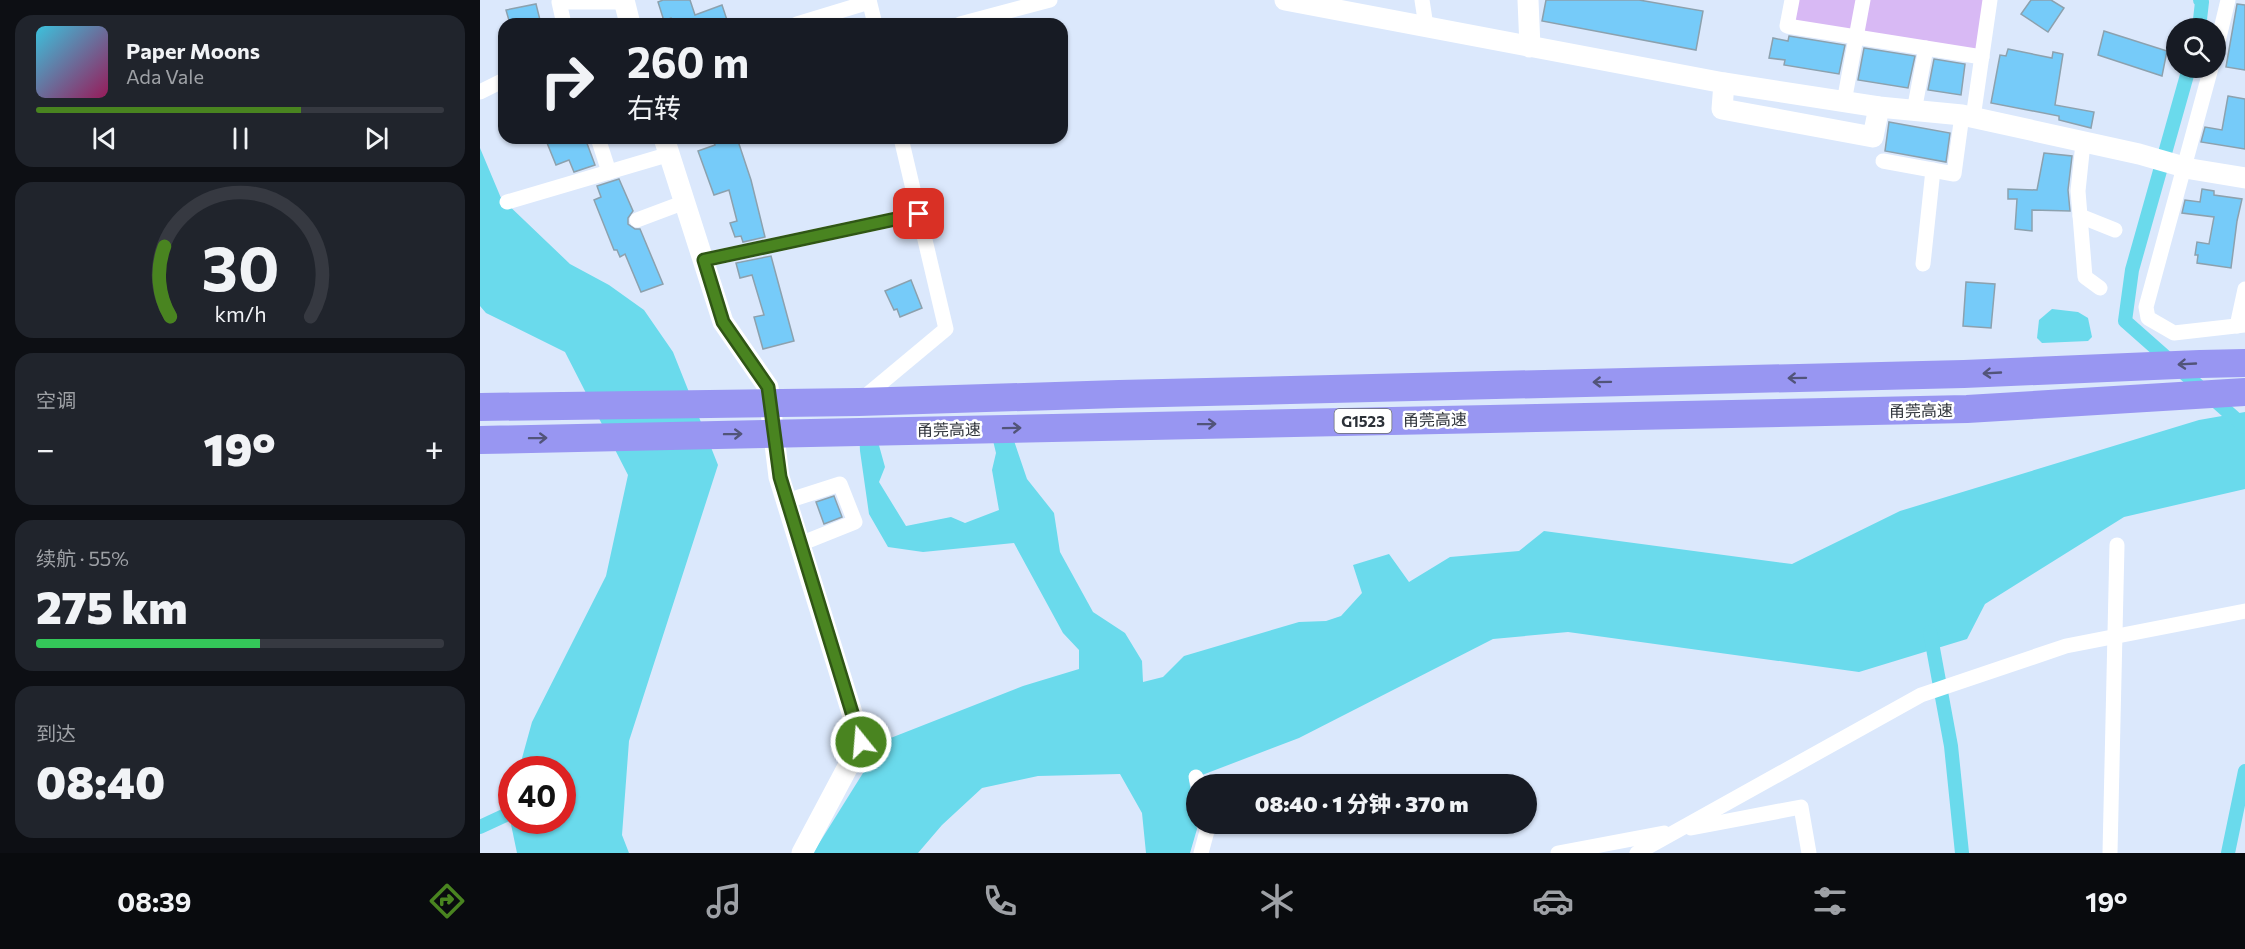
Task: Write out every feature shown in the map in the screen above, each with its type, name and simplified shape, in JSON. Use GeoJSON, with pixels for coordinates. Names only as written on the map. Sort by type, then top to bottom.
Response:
{"type":"FeatureCollection","features":[{"type":"Feature","properties":{"kind":"highway","name":"甬莞高速"},"geometry":{"type":"LineString","coordinates":[[480,407],[859,402],[1964,374],[2245,363]]}},
{"type":"Feature","properties":{"kind":"highway","name":"甬莞高速"},"geometry":{"type":"LineString","coordinates":[[480,440],[1966,409],[2245,392]]}},
{"type":"Feature","properties":{"kind":"street"},"geometry":{"type":"LineString","coordinates":[[982,18],[1050,0]]}},
{"type":"Feature","properties":{"kind":"street"},"geometry":{"type":"LineString","coordinates":[[1285,0],[1724,83],[1844,102],[1967,117],[2139,154],[2191,169],[2245,178]]}},
{"type":"Feature","properties":{"kind":"street"},"geometry":{"type":"LineString","coordinates":[[1422,0],[1426,26]]}},
{"type":"Feature","properties":{"kind":"street"},"geometry":{"type":"LineString","coordinates":[[1528,0],[1530,47]]}},
{"type":"Feature","properties":{"kind":"street"},"geometry":{"type":"LineString","coordinates":[[1791,0],[1787,26],[1982,57]]}},
{"type":"Feature","properties":{"kind":"street"},"geometry":{"type":"LineString","coordinates":[[1844,102],[1863,0]]}},
{"type":"Feature","properties":{"kind":"street"},"geometry":{"type":"LineString","coordinates":[[1883,161],[1954,174],[1982,57],[1990,0]]}},
{"type":"Feature","properties":{"kind":"street"},"geometry":{"type":"LineString","coordinates":[[2224,18],[2228,0]]}},
{"type":"Feature","properties":{"kind":"street"},"geometry":{"type":"LineString","coordinates":[[563,18],[559,1],[624,1],[628,18]]}},
{"type":"Feature","properties":{"kind":"street"},"geometry":{"type":"LineString","coordinates":[[816,18],[869,1],[873,18]]}},
{"type":"Feature","properties":{"kind":"street"},"geometry":{"type":"LineString","coordinates":[[1914,111],[1926,48]]}},
{"type":"Feature","properties":{"kind":"street"},"geometry":{"type":"LineString","coordinates":[[2208,78],[2146,307],[2148,318],[2174,333],[2241,326],[2245,289]]}},
{"type":"Feature","properties":{"kind":"street"},"geometry":{"type":"LineString","coordinates":[[480,92],[498,83]]}},
{"type":"Feature","properties":{"kind":"street"},"geometry":{"type":"LineString","coordinates":[[1724,83],[1722,109],[1873,137],[1880,107]]}},
{"type":"Feature","properties":{"kind":"street"},"geometry":{"type":"LineString","coordinates":[[2084,143],[2078,191],[2085,277],[2100,288]]}},
{"type":"Feature","properties":{"kind":"street"},"geometry":{"type":"LineString","coordinates":[[600,144],[609,172]]}},
{"type":"Feature","properties":{"kind":"street"},"geometry":{"type":"LineString","coordinates":[[859,402],[946,329],[903,144]]}},
{"type":"Feature","properties":{"kind":"street"},"geometry":{"type":"LineString","coordinates":[[507,202],[609,172],[667,146],[723,322],[768,387],[780,477],[861,742],[802,853]]}},
{"type":"Feature","properties":{"kind":"street"},"geometry":{"type":"LineString","coordinates":[[1923,264],[1933,170]]}},
{"type":"Feature","properties":{"kind":"street"},"geometry":{"type":"LineString","coordinates":[[637,220],[685,202]]}},
{"type":"Feature","properties":{"kind":"street"},"geometry":{"type":"LineString","coordinates":[[704,260],[919,214]]}},
{"type":"Feature","properties":{"kind":"street"},"geometry":{"type":"LineString","coordinates":[[2080,216],[2115,231]]}},
{"type":"Feature","properties":{"kind":"street"},"geometry":{"type":"LineString","coordinates":[[787,501],[840,484],[855,522],[800,544]]}},
{"type":"Feature","properties":{"kind":"street"},"geometry":{"type":"LineString","coordinates":[[2110,853],[2117,545]]}},
{"type":"Feature","properties":{"kind":"street"},"geometry":{"type":"LineString","coordinates":[[1637,853],[1921,695],[2066,646],[2245,611]]}},
{"type":"Feature","properties":{"kind":"street"},"geometry":{"type":"LineString","coordinates":[[1558,853],[1801,807],[1809,853]]}},
{"type":"Feature","properties":{"kind":"street"},"geometry":{"type":"LineString","coordinates":[[1201,853],[1206,834]]}},
{"type":"Feature","properties":{"kind":"shaded area"},"geometry":{"type":"Polygon","coordinates":[[[1796,0],[1860,0],[1854,33],[1792,22],[1796,0]]]}},
{"type":"Feature","properties":{"kind":"shaded area"},"geometry":{"type":"Polygon","coordinates":[[[1866,0],[1985,0],[1976,52],[1862,35],[1866,0]]]}},
{"type":"Feature","properties":{"kind":"water"},"geometry":{"type":"Polygon","coordinates":[[[480,148],[501,198],[570,264],[609,285],[644,310],[673,352],[718,465],[629,741],[622,835],[629,853],[517,853],[513,834],[576,834],[576,756],[523,756],[532,722],[606,576],[628,475],[565,352],[486,313],[480,306],[480,148]]]}},
{"type":"Feature","properties":{"kind":"water"},"geometry":{"type":"Polygon","coordinates":[[[2052,309],[2078,312],[2088,318],[2092,337],[2088,341],[2042,343],[2037,338],[2039,320],[2052,309]]]}},
{"type":"Feature","properties":{"kind":"water"},"geometry":{"type":"Polygon","coordinates":[[[2245,412],[2245,489],[2124,517],[1985,604],[1967,639],[1859,672],[1568,632],[1493,639],[1299,738],[1205,774],[1186,774],[1186,834],[1196,834],[1190,853],[1146,853],[1142,813],[1120,774],[1038,776],[982,788],[942,825],[918,853],[813,853],[883,741],[1023,686],[1079,669],[1079,650],[1063,633],[1014,543],[923,552],[888,547],[869,514],[859,431],[875,431],[885,467],[879,482],[906,526],[951,517],[965,523],[999,510],[992,470],[996,453],[990,428],[1011,432],[1027,479],[1054,513],[1060,552],[1093,612],[1125,633],[1142,661],[1143,682],[1163,677],[1184,656],[1299,622],[1326,621],[1341,616],[1362,593],[1353,565],[1389,554],[1409,582],[1450,557],[1519,551],[1544,531],[1792,564],[1900,511],[2199,420],[2245,412]]]}},
{"type":"Feature","properties":{"kind":"building"},"geometry":{"type":"Polygon","coordinates":[[[690,0],[695,15],[722,5],[726,18],[663,18],[658,2],[690,0]]]}},
{"type":"Feature","properties":{"kind":"building"},"geometry":{"type":"Polygon","coordinates":[[[1546,0],[1639,0],[1703,11],[1696,50],[1542,21],[1546,0]]]}},
{"type":"Feature","properties":{"kind":"building"},"geometry":{"type":"Polygon","coordinates":[[[2031,0],[2051,0],[2064,8],[2048,32],[2021,14],[2031,0]]]}},
{"type":"Feature","properties":{"kind":"building"},"geometry":{"type":"Polygon","coordinates":[[[536,4],[540,18],[508,18],[506,10],[536,4]]]}},
{"type":"Feature","properties":{"kind":"building"},"geometry":{"type":"Polygon","coordinates":[[[2237,4],[2245,5],[2245,70],[2226,67],[2237,4]]]}},
{"type":"Feature","properties":{"kind":"building"},"geometry":{"type":"Polygon","coordinates":[[[2104,31],[2166,51],[2162,76],[2098,55],[2104,31]]]}},
{"type":"Feature","properties":{"kind":"building"},"geometry":{"type":"Polygon","coordinates":[[[1789,36],[1845,45],[1839,74],[1784,65],[1785,60],[1769,58],[1773,38],[1788,41],[1789,36]]]}},
{"type":"Feature","properties":{"kind":"building"},"geometry":{"type":"Polygon","coordinates":[[[1864,48],[1915,56],[1908,88],[1858,80],[1864,48]]]}},
{"type":"Feature","properties":{"kind":"building"},"geometry":{"type":"Polygon","coordinates":[[[2008,49],[2052,58],[2053,52],[2063,54],[2055,105],[2094,112],[2091,128],[2059,120],[2059,116],[1991,103],[2000,55],[2006,56],[2008,49]]]}},
{"type":"Feature","properties":{"kind":"building"},"geometry":{"type":"Polygon","coordinates":[[[1934,59],[1965,64],[1961,95],[1928,90],[1934,59]]]}},
{"type":"Feature","properties":{"kind":"building"},"geometry":{"type":"Polygon","coordinates":[[[2228,96],[2245,99],[2245,149],[2201,142],[2205,127],[2222,130],[2228,96]]]}},
{"type":"Feature","properties":{"kind":"building"},"geometry":{"type":"Polygon","coordinates":[[[1889,122],[1950,133],[1946,162],[1885,151],[1889,122]]]}},
{"type":"Feature","properties":{"kind":"building"},"geometry":{"type":"Polygon","coordinates":[[[547,144],[587,144],[595,165],[574,172],[569,160],[556,165],[547,144]]]}},
{"type":"Feature","properties":{"kind":"building"},"geometry":{"type":"Polygon","coordinates":[[[739,144],[751,180],[765,237],[743,242],[741,236],[735,237],[730,223],[737,221],[729,190],[714,195],[698,151],[715,145],[739,144]]]}},
{"type":"Feature","properties":{"kind":"building"},"geometry":{"type":"Polygon","coordinates":[[[2044,153],[2072,156],[2068,190],[2070,211],[2032,210],[2032,231],[2015,229],[2017,199],[2008,199],[2008,189],[2037,190],[2044,153]]]}},
{"type":"Feature","properties":{"kind":"building"},"geometry":{"type":"Polygon","coordinates":[[[619,179],[633,211],[628,218],[628,224],[635,229],[640,229],[663,284],[641,292],[625,254],[620,257],[617,250],[614,250],[594,200],[601,197],[597,186],[619,179]]]}},
{"type":"Feature","properties":{"kind":"building"},"geometry":{"type":"Polygon","coordinates":[[[2202,189],[2214,191],[2214,195],[2242,199],[2231,268],[2197,263],[2198,255],[2195,255],[2197,242],[2209,244],[2214,217],[2182,213],[2185,200],[2200,202],[2202,189]]]}},
{"type":"Feature","properties":{"kind":"building"},"geometry":{"type":"Polygon","coordinates":[[[771,256],[794,341],[763,349],[754,317],[764,315],[752,275],[740,278],[736,263],[771,256]]]}},
{"type":"Feature","properties":{"kind":"building"},"geometry":{"type":"Polygon","coordinates":[[[911,280],[922,308],[900,317],[885,291],[911,280]]]}},
{"type":"Feature","properties":{"kind":"building"},"geometry":{"type":"Polygon","coordinates":[[[1966,282],[1995,284],[1991,328],[1963,326],[1966,282]]]}},
{"type":"Feature","properties":{"kind":"building"},"geometry":{"type":"Polygon","coordinates":[[[834,496],[842,517],[824,524],[816,502],[834,496]]]}},
{"type":"Feature","properties":{"kind":"waterway"},"geometry":{"type":"LineString","coordinates":[[2200,0],[2202,2],[2200,18]]}},
{"type":"Feature","properties":{"kind":"waterway"},"geometry":{"type":"LineString","coordinates":[[2186,78],[2132,270],[2125,321],[2245,427]]}},
{"type":"Feature","properties":{"kind":"waterway"},"geometry":{"type":"LineString","coordinates":[[1930,632],[1951,746],[1962,853]]}},
{"type":"Feature","properties":{"kind":"waterway"},"geometry":{"type":"LineString","coordinates":[[2228,853],[2245,771]]}},
{"type":"Feature","properties":{"kind":"waterway"},"geometry":{"type":"LineString","coordinates":[[480,827],[498,819]]}},
{"type":"Feature","properties":{"kind":"route"},"geometry":{"type":"LineString","coordinates":[[861,742],[780,477],[768,387],[723,322],[704,260],[919,214]]}}]}
